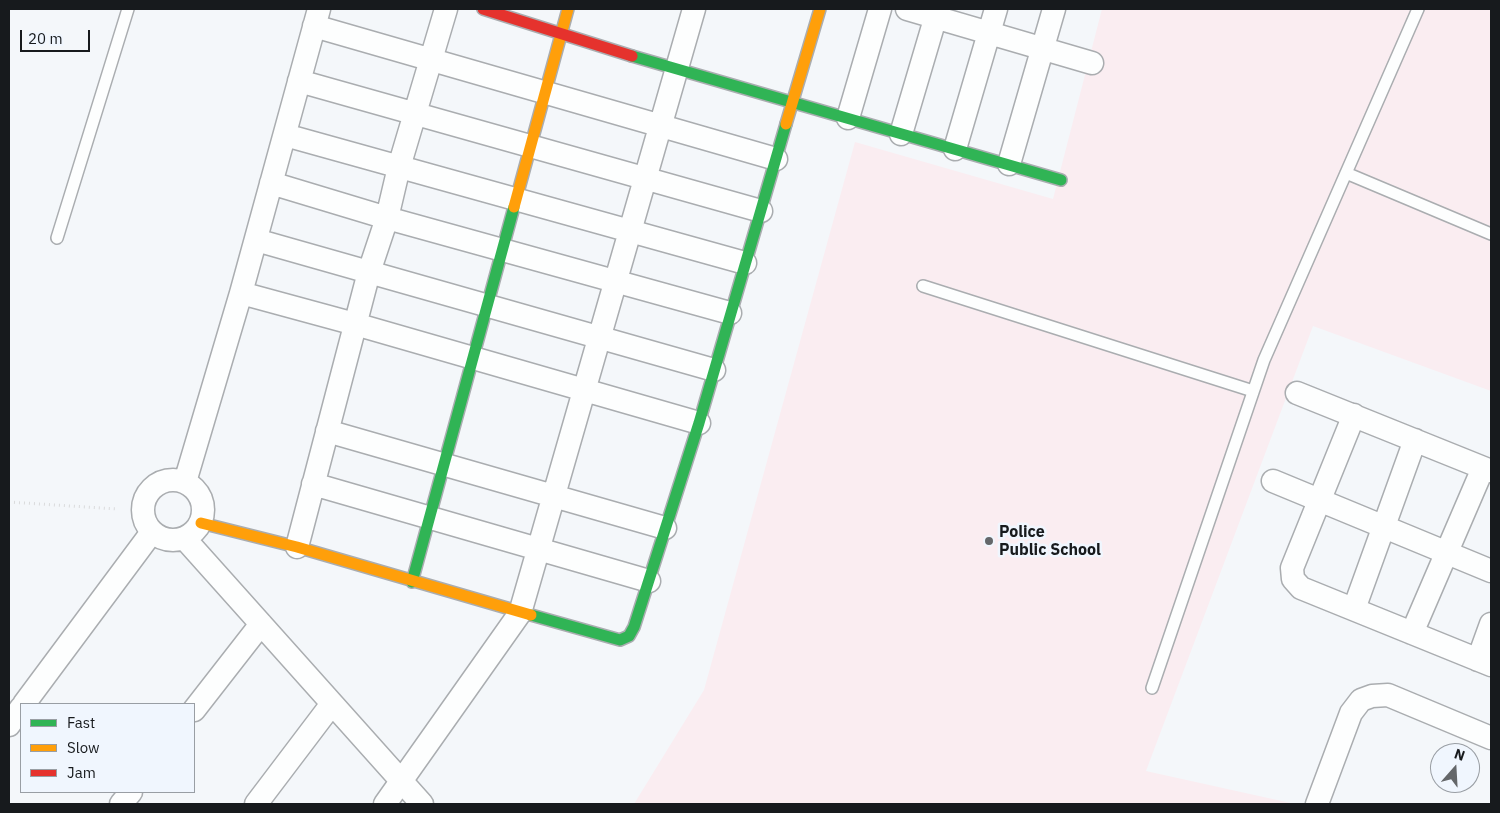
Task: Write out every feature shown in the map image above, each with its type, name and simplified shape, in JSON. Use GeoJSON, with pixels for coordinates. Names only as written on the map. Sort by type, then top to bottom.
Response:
{"type":"FeatureCollection","features":[{"type":"Feature","properties":{"kind":"street"},"geometry":{"type":"LineString","coordinates":[[297,547],[369,272],[387,218],[399,167],[433,59],[446,9]]}},
{"type":"Feature","properties":{"kind":"street"},"geometry":{"type":"LineString","coordinates":[[483,9],[676,70],[794,102],[1061,180]]}},
{"type":"Feature","properties":{"kind":"street"},"geometry":{"type":"LineString","coordinates":[[412,582],[568,9]]}},
{"type":"Feature","properties":{"kind":"street"},"geometry":{"type":"LineString","coordinates":[[385,804],[520,612],[694,9]]}},
{"type":"Feature","properties":{"kind":"street"},"geometry":{"type":"LineString","coordinates":[[201,523],[297,547],[412,582],[620,640],[629,636],[634,627],[699,423],[820,9]]}},
{"type":"Feature","properties":{"kind":"street"},"geometry":{"type":"LineString","coordinates":[[848,118],[880,9]]}},
{"type":"Feature","properties":{"kind":"street"},"geometry":{"type":"LineString","coordinates":[[907,9],[936,13],[989,32],[1092,63]]}},
{"type":"Feature","properties":{"kind":"street"},"geometry":{"type":"LineString","coordinates":[[955,149],[996,9]]}},
{"type":"Feature","properties":{"kind":"street"},"geometry":{"type":"LineString","coordinates":[[1009,164],[1054,9]]}},
{"type":"Feature","properties":{"kind":"street"},"geometry":{"type":"LineString","coordinates":[[902,134],[936,13]]}},
{"type":"Feature","properties":{"kind":"street"},"geometry":{"type":"LineString","coordinates":[[184,482],[241,294],[317,17],[433,59],[776,159]]}},
{"type":"Feature","properties":{"kind":"street"},"geometry":{"type":"LineString","coordinates":[[299,81],[761,211]]}},
{"type":"Feature","properties":{"kind":"street"},"geometry":{"type":"LineString","coordinates":[[285,135],[745,263]]}},
{"type":"Feature","properties":{"kind":"street"},"geometry":{"type":"LineString","coordinates":[[271,184],[730,313]]}},
{"type":"Feature","properties":{"kind":"street"},"geometry":{"type":"LineString","coordinates":[[256,240],[714,370]]}},
{"type":"Feature","properties":{"kind":"street"},"geometry":{"type":"LineString","coordinates":[[241,294],[355,324],[699,423]]}},
{"type":"Feature","properties":{"kind":"street"},"geometry":{"type":"LineString","coordinates":[[1297,393],[1487,469],[1446,553],[1412,633]]}},
{"type":"Feature","properties":{"kind":"street"},"geometry":{"type":"LineString","coordinates":[[1354,415],[1292,568],[1293,579],[1301,588],[1484,663],[1491,624]]}},
{"type":"Feature","properties":{"kind":"street"},"geometry":{"type":"LineString","coordinates":[[327,431],[665,528]]}},
{"type":"Feature","properties":{"kind":"street"},"geometry":{"type":"LineString","coordinates":[[1354,610],[1415,440]]}},
{"type":"Feature","properties":{"kind":"street"},"geometry":{"type":"LineString","coordinates":[[173,480],[184,482],[197,492],[203,507],[201,523],[185,539],[172,542],[146,527],[142,510],[144,498],[151,489],[161,482],[173,480]]}},
{"type":"Feature","properties":{"kind":"street"},"geometry":{"type":"LineString","coordinates":[[1273,481],[1491,571]]}},
{"type":"Feature","properties":{"kind":"street"},"geometry":{"type":"LineString","coordinates":[[312,484],[649,581]]}},
{"type":"Feature","properties":{"kind":"street"},"geometry":{"type":"LineString","coordinates":[[25,703],[152,532]]}},
{"type":"Feature","properties":{"kind":"street"},"geometry":{"type":"LineString","coordinates":[[185,539],[422,804]]}},
{"type":"Feature","properties":{"kind":"street"},"geometry":{"type":"LineString","coordinates":[[195,709],[261,624]]}},
{"type":"Feature","properties":{"kind":"street"},"geometry":{"type":"LineString","coordinates":[[1318,804],[1351,713],[1361,700],[1372,696],[1388,695],[1491,738]]}},
{"type":"Feature","properties":{"kind":"street"},"geometry":{"type":"LineString","coordinates":[[256,804],[331,704]]}},
{"type":"Feature","properties":{"kind":"street"},"geometry":{"type":"LineString","coordinates":[[9,725],[20,709]]}},
{"type":"Feature","properties":{"kind":"street"},"geometry":{"type":"LineString","coordinates":[[121,804],[129,793]]}},
{"type":"Feature","properties":{"kind":"lane"},"geometry":{"type":"LineString","coordinates":[[57,238],[128,9]]}},
{"type":"Feature","properties":{"kind":"lane"},"geometry":{"type":"LineString","coordinates":[[1152,688],[1264,360],[1418,9]]}},
{"type":"Feature","properties":{"kind":"lane"},"geometry":{"type":"LineString","coordinates":[[1346,173],[1491,234]]}},
{"type":"Feature","properties":{"kind":"lane"},"geometry":{"type":"LineString","coordinates":[[922,286],[1253,391]]}},
{"type":"Feature","properties":{"kind":"path"},"geometry":{"type":"LineString","coordinates":[[9,502],[117,509]]}},
{"type":"Feature","properties":{"kind":"shaded area","name":"Police Public School"},"geometry":{"type":"Polygon","coordinates":[[[1102,9],[1491,9],[1491,391],[1313,326],[1146,771],[1295,804],[634,804],[704,690],[855,142],[1053,199],[1102,9]]]}},
{"type":"Feature","properties":{"kind":"traffic: fast"},"geometry":{"type":"LineString","coordinates":[[632,56],[1061,180]]}},
{"type":"Feature","properties":{"kind":"traffic: fast"},"geometry":{"type":"LineString","coordinates":[[531,615],[620,640],[629,636],[634,627],[699,423],[786,124]]}},
{"type":"Feature","properties":{"kind":"traffic: fast"},"geometry":{"type":"LineString","coordinates":[[412,582],[514,207]]}},
{"type":"Feature","properties":{"kind":"traffic: slow"},"geometry":{"type":"LineString","coordinates":[[514,207],[568,9]]}},
{"type":"Feature","properties":{"kind":"traffic: slow"},"geometry":{"type":"LineString","coordinates":[[786,124],[820,9]]}},
{"type":"Feature","properties":{"kind":"traffic: slow"},"geometry":{"type":"LineString","coordinates":[[201,523],[297,547],[531,615]]}},
{"type":"Feature","properties":{"kind":"traffic: jam"},"geometry":{"type":"LineString","coordinates":[[483,9],[632,56]]}},
{"type":"Feature","properties":{"kind":"place","name":"Police Public School"},"geometry":{"type":"Point","coordinates":[989,541]}}]}
